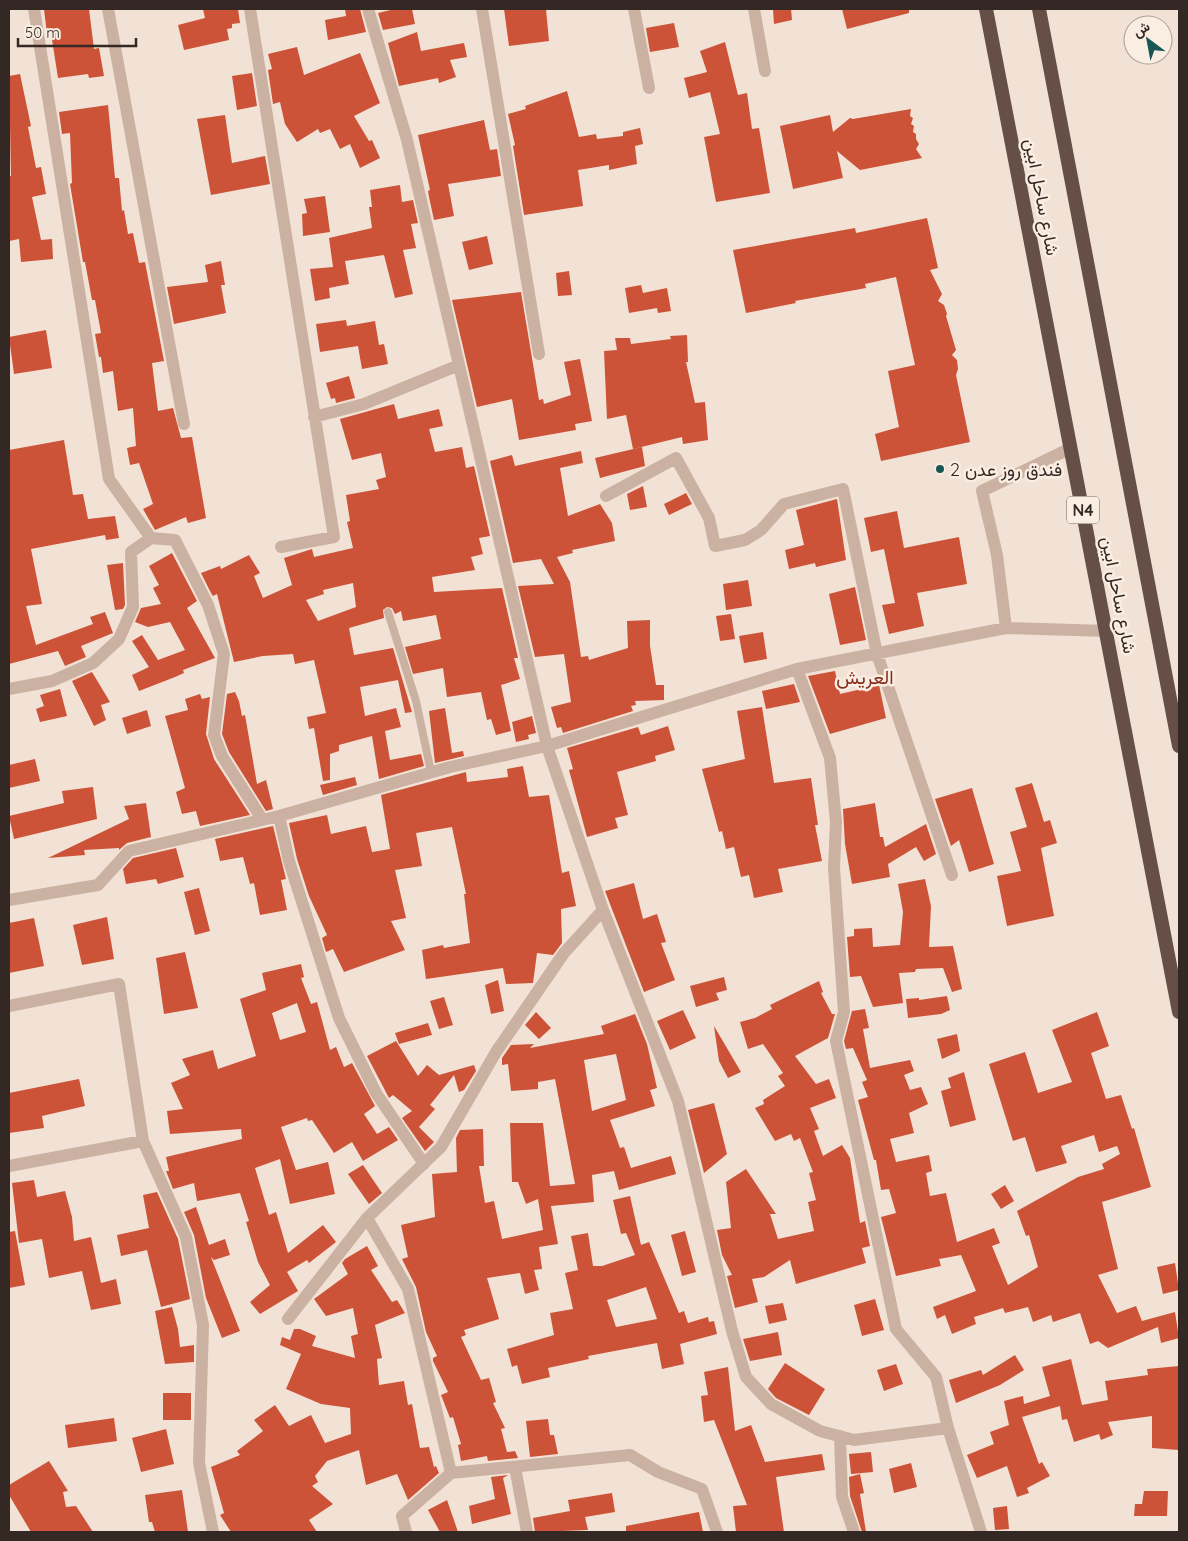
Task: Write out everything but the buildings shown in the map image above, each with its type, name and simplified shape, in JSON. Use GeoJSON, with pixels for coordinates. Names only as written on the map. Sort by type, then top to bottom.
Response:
{"type":"FeatureCollection","features":[{"type":"Feature","properties":{"kind":"highway","name":"شارع ساحل ابين"},"geometry":{"type":"LineString","coordinates":[[986,9],[1179,1012]]}},
{"type":"Feature","properties":{"kind":"highway","name":"شارع ساحل ابين"},"geometry":{"type":"LineString","coordinates":[[1039,9],[1179,746]]}},
{"type":"Feature","properties":{"kind":"street"},"geometry":{"type":"LineString","coordinates":[[34,9],[109,479],[151,538]]}},
{"type":"Feature","properties":{"kind":"street"},"geometry":{"type":"LineString","coordinates":[[108,9],[184,424]]}},
{"type":"Feature","properties":{"kind":"street"},"geometry":{"type":"LineString","coordinates":[[250,9],[334,537],[281,547]]}},
{"type":"Feature","properties":{"kind":"street"},"geometry":{"type":"LineString","coordinates":[[368,9],[407,140],[547,746],[603,910],[678,1101],[732,1331],[746,1377],[771,1404],[820,1430],[854,1440],[948,1428]]}},
{"type":"Feature","properties":{"kind":"street"},"geometry":{"type":"LineString","coordinates":[[482,9],[540,354]]}},
{"type":"Feature","properties":{"kind":"street"},"geometry":{"type":"LineString","coordinates":[[634,9],[649,88]]}},
{"type":"Feature","properties":{"kind":"street"},"geometry":{"type":"LineString","coordinates":[[754,9],[765,72]]}},
{"type":"Feature","properties":{"kind":"street"},"geometry":{"type":"LineString","coordinates":[[314,417],[364,404],[459,365]]}},
{"type":"Feature","properties":{"kind":"street"},"geometry":{"type":"LineString","coordinates":[[1006,628],[997,554],[982,491],[1071,448]]}},
{"type":"Feature","properties":{"kind":"street"},"geometry":{"type":"LineString","coordinates":[[606,496],[676,458],[709,518],[715,546],[745,540],[761,530],[784,504],[842,490],[877,654],[952,875]]}},
{"type":"Feature","properties":{"kind":"street"},"geometry":{"type":"LineString","coordinates":[[9,689],[52,681],[93,663],[119,639],[133,607],[131,552],[151,538],[175,540],[208,605],[224,654],[214,735],[222,756],[262,819]]}},
{"type":"Feature","properties":{"kind":"street"},"geometry":{"type":"LineString","coordinates":[[9,900],[98,885],[129,851],[279,816],[431,772],[547,746],[797,669],[1006,628],[1107,631]]}},
{"type":"Feature","properties":{"kind":"street"},"geometry":{"type":"LineString","coordinates":[[797,669],[830,758],[836,822],[834,868],[844,1012],[836,1041],[896,1329],[936,1376],[948,1428],[981,1532]]}},
{"type":"Feature","properties":{"kind":"street"},"geometry":{"type":"LineString","coordinates":[[279,816],[289,861],[339,1018],[376,1093],[424,1164]]}},
{"type":"Feature","properties":{"kind":"street"},"geometry":{"type":"LineString","coordinates":[[288,1320],[368,1218],[441,1147],[496,1052],[564,953],[603,910]]}},
{"type":"Feature","properties":{"kind":"street"},"geometry":{"type":"LineString","coordinates":[[9,1006],[119,984],[143,1141],[186,1237],[202,1325],[199,1463],[213,1532]]}},
{"type":"Feature","properties":{"kind":"street"},"geometry":{"type":"LineString","coordinates":[[9,1166],[143,1141]]}},
{"type":"Feature","properties":{"kind":"street"},"geometry":{"type":"LineString","coordinates":[[368,1218],[408,1289],[450,1473]]}},
{"type":"Feature","properties":{"kind":"street"},"geometry":{"type":"LineString","coordinates":[[840,1436],[842,1497],[854,1532]]}},
{"type":"Feature","properties":{"kind":"street"},"geometry":{"type":"LineString","coordinates":[[406,1532],[402,1516],[450,1473],[630,1455],[658,1472],[702,1489],[717,1532]]}},
{"type":"Feature","properties":{"kind":"street"},"geometry":{"type":"LineString","coordinates":[[515,1466],[527,1532]]}},
{"type":"Feature","properties":{"kind":"lane"},"geometry":{"type":"LineString","coordinates":[[388,612],[416,701],[431,772]]}},
{"type":"Feature","properties":{"kind":"place","name":"فندق روز عدن 2"},"geometry":{"type":"Point","coordinates":[940,469]}},
{"type":"Feature","properties":{"kind":"district","name":"العريش"},"geometry":{"type":"Point","coordinates":[865,677]}}]}
